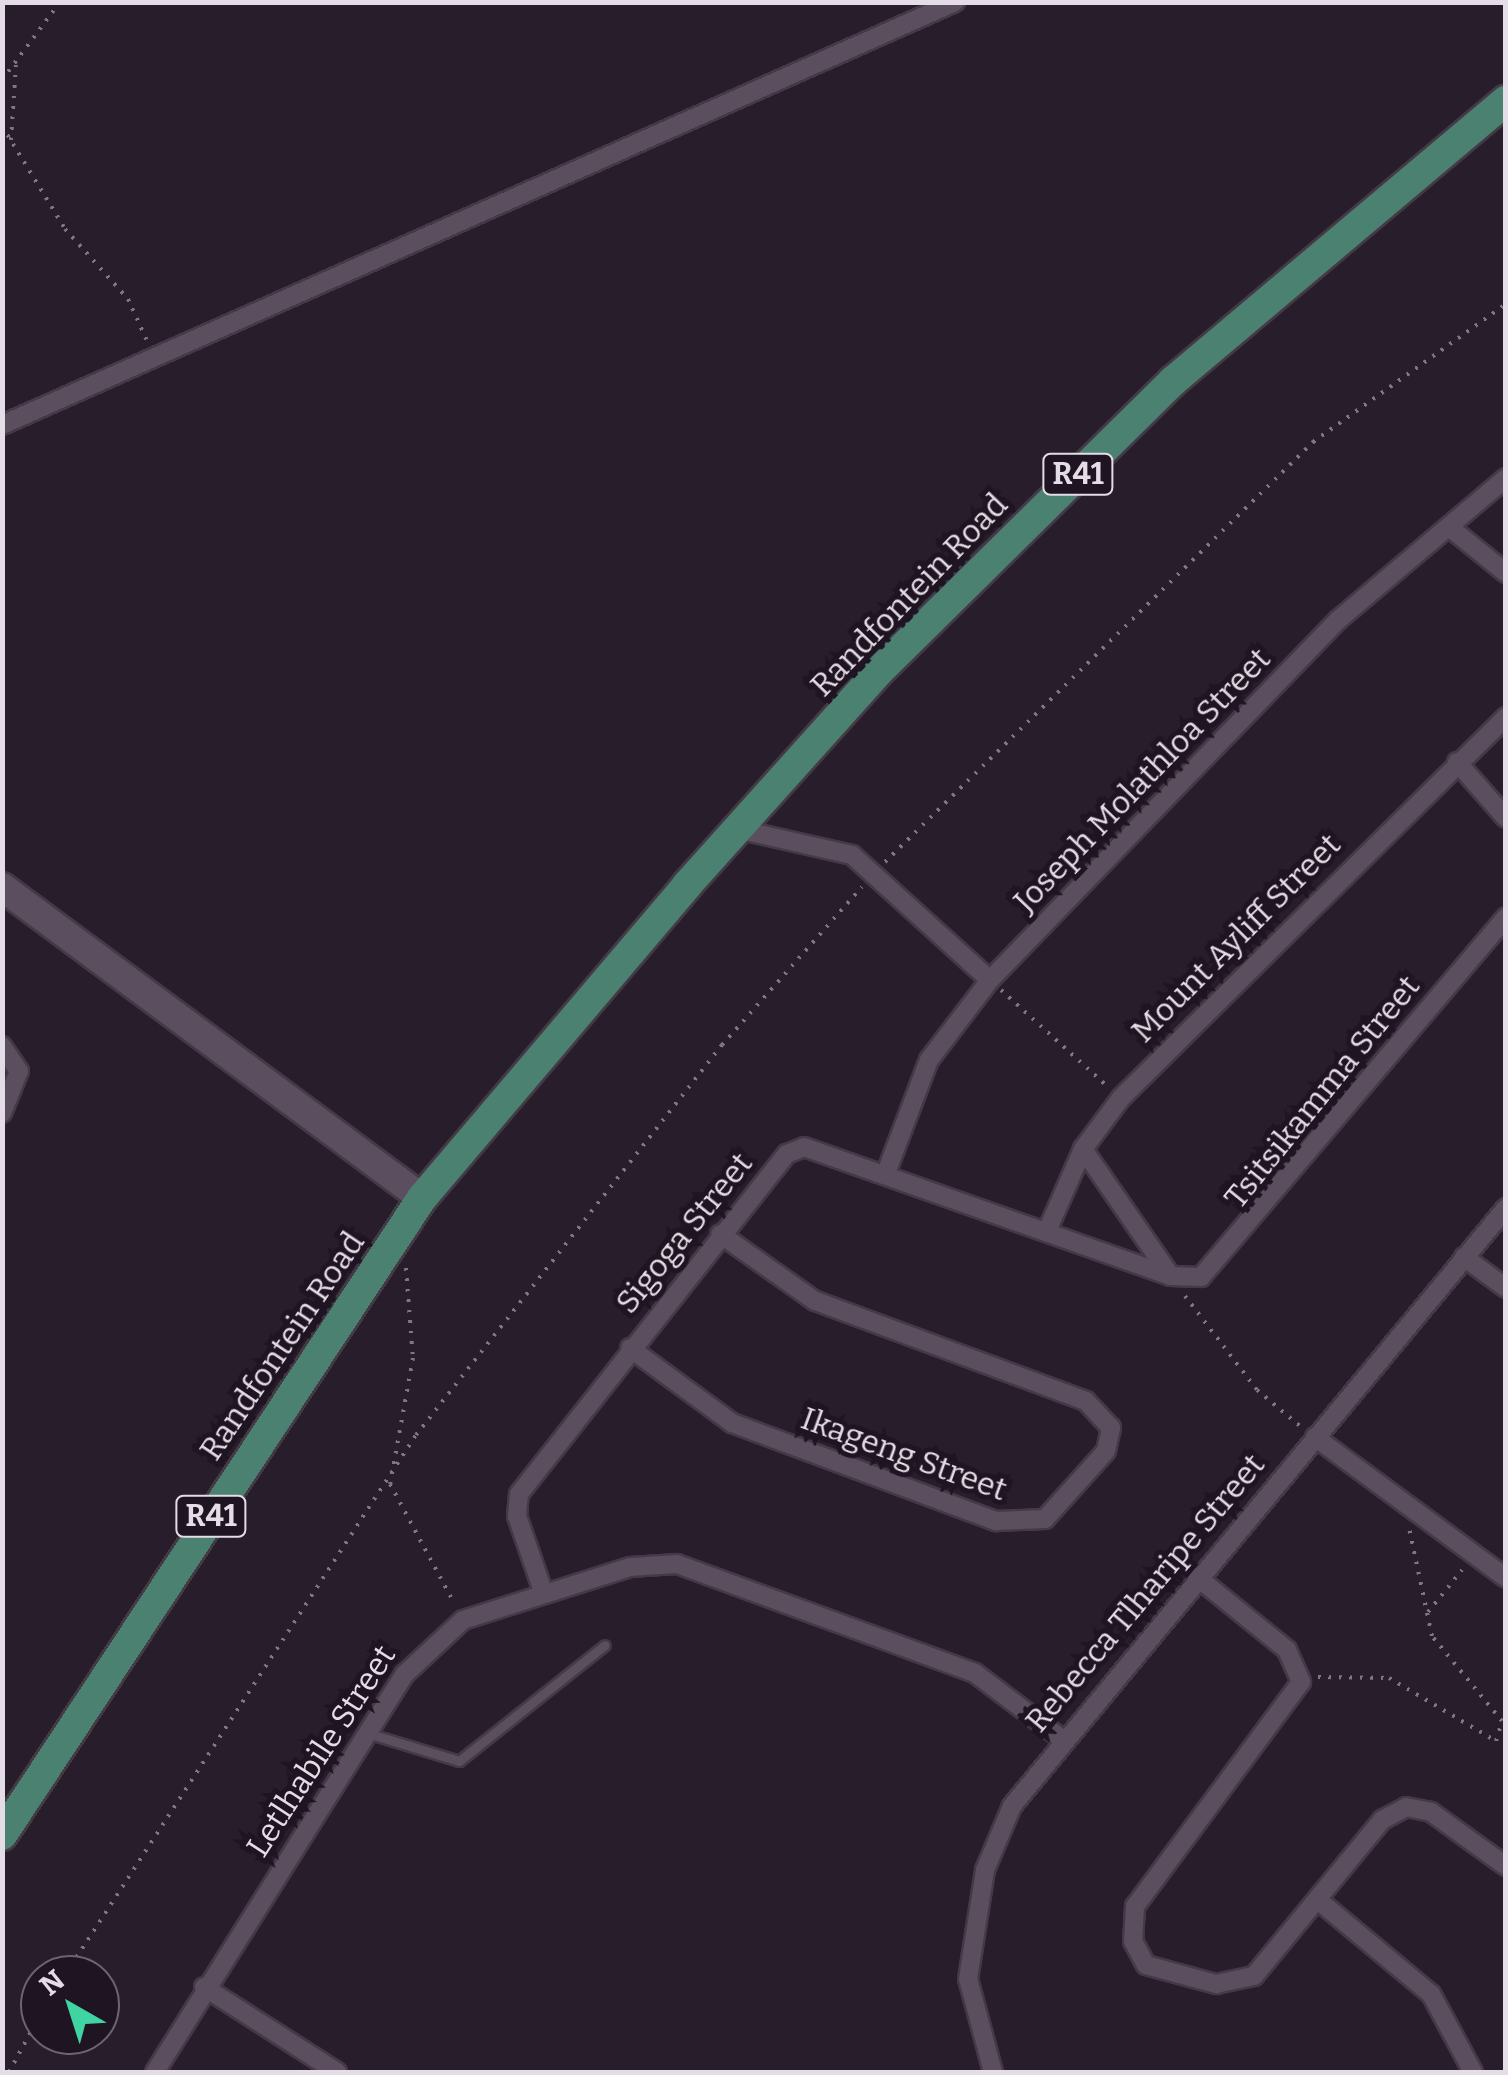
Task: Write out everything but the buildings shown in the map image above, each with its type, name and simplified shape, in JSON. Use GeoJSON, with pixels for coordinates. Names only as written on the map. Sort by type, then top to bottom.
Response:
{"type":"FeatureCollection","features":[{"type":"Feature","properties":{"kind":"main road","name":"Randfontein Road"},"geometry":{"type":"LineString","coordinates":[[2,1835],[422,1198],[737,829],[876,674],[1172,381],[1506,101]]}},
{"type":"Feature","properties":{"kind":"street"},"geometry":{"type":"LineString","coordinates":[[2,424],[152,352],[955,2]]}},
{"type":"Feature","properties":{"kind":"street","name":"Joseph Molathloa Street"},"geometry":{"type":"LineString","coordinates":[[886,1173],[929,1060],[990,980],[1338,620],[1506,478]]}},
{"type":"Feature","properties":{"kind":"street"},"geometry":{"type":"LineString","coordinates":[[1449,527],[1506,573]]}},
{"type":"Feature","properties":{"kind":"street","name":"Mount Ayliff Street"},"geometry":{"type":"LineString","coordinates":[[1047,1230],[1083,1149],[1121,1098],[1506,717]]}},
{"type":"Feature","properties":{"kind":"street"},"geometry":{"type":"LineString","coordinates":[[1458,762],[1506,818]]}},
{"type":"Feature","properties":{"kind":"street"},"geometry":{"type":"LineString","coordinates":[[737,829],[843,851],[990,980]]}},
{"type":"Feature","properties":{"kind":"street"},"geometry":{"type":"LineString","coordinates":[[2,888],[422,1198]]}},
{"type":"Feature","properties":{"kind":"street","name":"Tsitsikamma Street"},"geometry":{"type":"LineString","coordinates":[[1170,1276],[1200,1277],[1226,1257],[1506,917]]}},
{"type":"Feature","properties":{"kind":"street"},"geometry":{"type":"LineString","coordinates":[[2,1046],[19,1071],[2,1113]]}},
{"type":"Feature","properties":{"kind":"street","name":"Sigoga Street"},"geometry":{"type":"LineString","coordinates":[[544,1594],[517,1516],[519,1494],[720,1234],[796,1148],[886,1173],[1170,1276]]}},
{"type":"Feature","properties":{"kind":"street"},"geometry":{"type":"LineString","coordinates":[[1083,1149],[1170,1276]]}},
{"type":"Feature","properties":{"kind":"street","name":"Rebecca Tlharipe Street"},"geometry":{"type":"LineString","coordinates":[[993,2072],[968,1978],[985,1870],[1012,1806],[1062,1739],[1506,1208]]}},
{"type":"Feature","properties":{"kind":"street","name":"Ikageng Street"},"geometry":{"type":"LineString","coordinates":[[630,1348],[732,1423],[1016,1525],[1045,1520],[1106,1451],[1112,1428],[1086,1401],[815,1301],[720,1234]]}},
{"type":"Feature","properties":{"kind":"street"},"geometry":{"type":"LineString","coordinates":[[1464,1257],[1506,1288]]}},
{"type":"Feature","properties":{"kind":"street"},"geometry":{"type":"LineString","coordinates":[[1315,1437],[1506,1578]]}},
{"type":"Feature","properties":{"kind":"street","name":"Letlhabile Street"},"geometry":{"type":"LineString","coordinates":[[155,2072],[204,1987],[418,1654],[463,1620],[630,1567],[677,1564],[974,1673],[1062,1739]]}},
{"type":"Feature","properties":{"kind":"street"},"geometry":{"type":"LineString","coordinates":[[1197,1577],[1300,1670],[1290,1707],[1147,1886],[1133,1941],[1159,1974],[1241,1982],[1267,1965],[1382,1820],[1406,1807],[1431,1812],[1506,1866]]}},
{"type":"Feature","properties":{"kind":"street"},"geometry":{"type":"LineString","coordinates":[[1318,1900],[1431,1994],[1473,2072]]}},
{"type":"Feature","properties":{"kind":"street"},"geometry":{"type":"LineString","coordinates":[[204,1987],[337,2072]]}},
{"type":"Feature","properties":{"kind":"lane"},"geometry":{"type":"LineString","coordinates":[[367,1733],[459,1762],[604,1645]]}},
{"type":"Feature","properties":{"kind":"path"},"geometry":{"type":"LineString","coordinates":[[2,80],[60,2]]}},
{"type":"Feature","properties":{"kind":"path"},"geometry":{"type":"LineString","coordinates":[[11,140],[17,61]]}},
{"type":"Feature","properties":{"kind":"path"},"geometry":{"type":"LineString","coordinates":[[2,126],[65,229],[128,299],[152,352]]}},
{"type":"Feature","properties":{"kind":"path"},"geometry":{"type":"LineString","coordinates":[[78,1955],[390,1478],[722,1045],[873,875],[1313,442],[1506,304]]}},
{"type":"Feature","properties":{"kind":"path"},"geometry":{"type":"LineString","coordinates":[[990,980],[1121,1098]]}},
{"type":"Feature","properties":{"kind":"path"},"geometry":{"type":"LineString","coordinates":[[398,1235],[413,1296],[413,1358],[390,1478],[463,1620]]}},
{"type":"Feature","properties":{"kind":"path"},"geometry":{"type":"LineString","coordinates":[[1170,1276],[1257,1390],[1315,1437]]}},
{"type":"Feature","properties":{"kind":"path"},"geometry":{"type":"LineString","coordinates":[[1300,1670],[1336,1684],[1389,1678],[1496,1741],[1502,1721],[1432,1636],[1405,1504]]}},
{"type":"Feature","properties":{"kind":"path"},"geometry":{"type":"LineString","coordinates":[[1428,1612],[1474,1555]]}}]}
